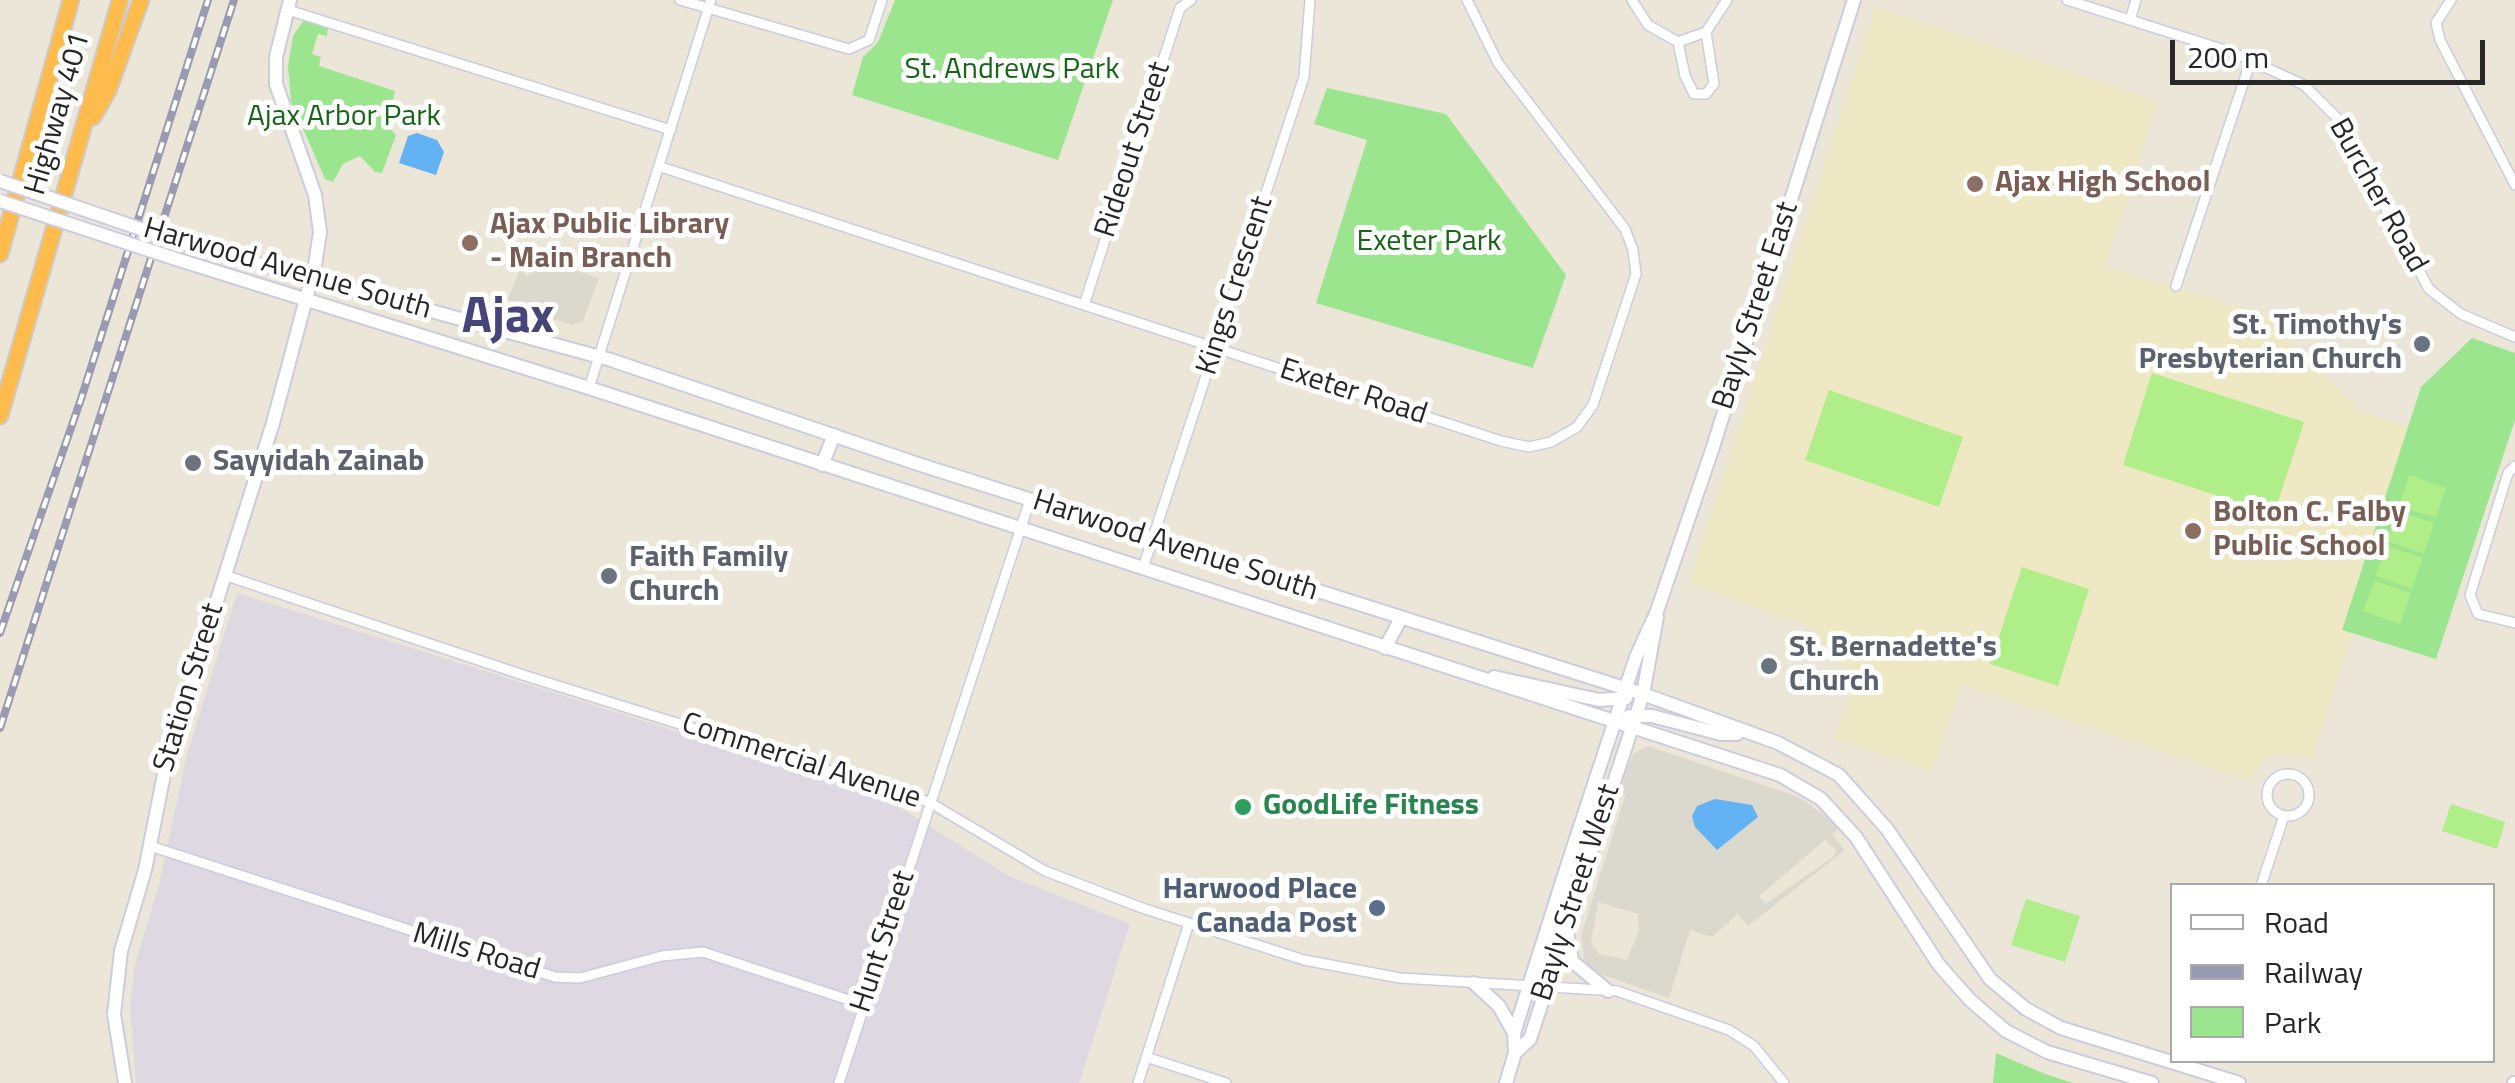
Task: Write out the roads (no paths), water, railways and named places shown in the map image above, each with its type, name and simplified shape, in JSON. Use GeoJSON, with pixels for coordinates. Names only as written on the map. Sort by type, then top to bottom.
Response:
{"type":"FeatureCollection","features":[{"type":"Feature","properties":{"kind":"highway","name":"Highway 401"},"geometry":{"type":"LineString","coordinates":[[0,254],[72,0]]}},
{"type":"Feature","properties":{"kind":"highway","name":"Highway 401"},"geometry":{"type":"LineString","coordinates":[[0,416],[120,0]]}},
{"type":"Feature","properties":{"kind":"highway"},"geometry":{"type":"LineString","coordinates":[[81,138],[108,91],[140,0]]}},
{"type":"Feature","properties":{"kind":"main road","name":"Bayly Street East"},"geometry":{"type":"LineString","coordinates":[[1624,694],[1658,611],[1854,0]]}},
{"type":"Feature","properties":{"kind":"main road","name":"Station Street"},"geometry":{"type":"LineString","coordinates":[[126,1083],[116,1030],[116,983],[167,759],[312,280],[319,214],[276,84],[276,57],[290,3]]}},
{"type":"Feature","properties":{"kind":"main road","name":"Harwood Avenue South"},"geometry":{"type":"LineString","coordinates":[[0,181],[182,242],[599,357],[1624,694],[1643,694],[1744,734],[1778,743],[1839,775],[1886,829],[1990,979],[2026,1009],[2061,1028],[2170,1062]]}},
{"type":"Feature","properties":{"kind":"main road","name":"Harwood Avenue South"},"geometry":{"type":"LineString","coordinates":[[0,201],[590,388],[1615,724]]}},
{"type":"Feature","properties":{"kind":"main road"},"geometry":{"type":"LineString","coordinates":[[822,465],[834,435]]}},
{"type":"Feature","properties":{"kind":"main road","name":"Bayly Street East"},"geometry":{"type":"LineString","coordinates":[[1643,694],[1658,611]]}},
{"type":"Feature","properties":{"kind":"main road"},"geometry":{"type":"LineString","coordinates":[[1385,648],[1400,620]]}},
{"type":"Feature","properties":{"kind":"main road"},"geometry":{"type":"LineString","coordinates":[[1462,671],[1599,700],[1624,694]]}},
{"type":"Feature","properties":{"kind":"main road","name":"Bayly Street West"},"geometry":{"type":"LineString","coordinates":[[1506,1083],[1515,1053],[1514,1033],[1624,694]]}},
{"type":"Feature","properties":{"kind":"main road","name":"Bayly Street West"},"geometry":{"type":"LineString","coordinates":[[1515,1053],[1530,1040],[1643,694]]}},
{"type":"Feature","properties":{"kind":"main road"},"geometry":{"type":"LineString","coordinates":[[1634,722],[1780,775],[1821,799],[1856,836],[1940,964],[1970,1000],[2006,1031],[2047,1052],[2152,1083]]}},
{"type":"Feature","properties":{"kind":"main road"},"geometry":{"type":"LineString","coordinates":[[1615,724],[1634,722],[1744,734]]}},
{"type":"Feature","properties":{"kind":"main road"},"geometry":{"type":"LineString","coordinates":[[1566,928],[1572,962],[1608,990]]}},
{"type":"Feature","properties":{"kind":"main road"},"geometry":{"type":"LineString","coordinates":[[1474,983],[1499,1006],[1514,1033]]}},
{"type":"Feature","properties":{"kind":"main road","name":"Harwood Avenue South"},"geometry":{"type":"LineString","coordinates":[[2174,1063],[2239,1083]]}},
{"type":"Feature","properties":{"kind":"street"},"geometry":{"type":"LineString","coordinates":[[680,0],[709,4],[849,49],[869,40],[882,0]]}},
{"type":"Feature","properties":{"kind":"street","name":"Rideout Street"},"geometry":{"type":"LineString","coordinates":[[1084,305],[1180,8],[1191,0]]}},
{"type":"Feature","properties":{"kind":"street","name":"Kings Crescent"},"geometry":{"type":"LineString","coordinates":[[1143,568],[1304,77],[1310,0]]}},
{"type":"Feature","properties":{"kind":"street","name":"Exeter Road"},"geometry":{"type":"LineString","coordinates":[[661,168],[1214,349],[1529,447],[1551,442],[1577,427],[1593,405],[1636,274],[1633,250],[1625,228],[1498,63],[1467,0]]}},
{"type":"Feature","properties":{"kind":"street"},"geometry":{"type":"LineString","coordinates":[[1632,0],[1648,25],[1678,42],[1685,76],[1694,94],[1706,94],[1714,84],[1706,32]]}},
{"type":"Feature","properties":{"kind":"street"},"geometry":{"type":"LineString","coordinates":[[1678,42],[1706,32],[1727,0]]}},
{"type":"Feature","properties":{"kind":"street","name":"Burcher Road"},"geometry":{"type":"LineString","coordinates":[[2067,0],[2251,60],[2304,85],[2337,118],[2429,290],[2461,314],[2515,337]]}},
{"type":"Feature","properties":{"kind":"street"},"geometry":{"type":"LineString","coordinates":[[2130,20],[2136,0]]}},
{"type":"Feature","properties":{"kind":"street"},"geometry":{"type":"LineString","coordinates":[[2450,0],[2436,23],[2440,40],[2515,186]]}},
{"type":"Feature","properties":{"kind":"street"},"geometry":{"type":"LineString","coordinates":[[290,3],[671,130]]}},
{"type":"Feature","properties":{"kind":"street"},"geometry":{"type":"LineString","coordinates":[[590,388],[709,4]]}},
{"type":"Feature","properties":{"kind":"street"},"geometry":{"type":"LineString","coordinates":[[2176,286],[2251,60]]}},
{"type":"Feature","properties":{"kind":"street"},"geometry":{"type":"LineString","coordinates":[[2515,466],[2502,490],[2470,594],[2478,614],[2515,623]]}},
{"type":"Feature","properties":{"kind":"street"},"geometry":{"type":"LineString","coordinates":[[1019,528],[1030,500]]}},
{"type":"Feature","properties":{"kind":"street","name":"Hunt Street"},"geometry":{"type":"LineString","coordinates":[[839,1083],[1019,528]]}},
{"type":"Feature","properties":{"kind":"street","name":"Commercial Avenue"},"geometry":{"type":"LineString","coordinates":[[224,575],[523,676],[930,802],[1045,871],[1189,923],[1343,971],[1529,988],[1608,990],[1730,1030],[1754,1046],[1784,1083]]}},
{"type":"Feature","properties":{"kind":"street"},"geometry":{"type":"LineString","coordinates":[[2292,774],[2306,783],[2308,802],[2300,813],[2284,816],[2270,804],[2268,791],[2274,779],[2292,774]]}},
{"type":"Feature","properties":{"kind":"street"},"geometry":{"type":"LineString","coordinates":[[2262,883],[2284,816]]}},
{"type":"Feature","properties":{"kind":"street","name":"Mills Road"},"geometry":{"type":"LineString","coordinates":[[150,846],[555,978],[580,978],[662,956],[703,952],[864,1005]]}},
{"type":"Feature","properties":{"kind":"street"},"geometry":{"type":"LineString","coordinates":[[1138,1083],[1189,923]]}},
{"type":"Feature","properties":{"kind":"street"},"geometry":{"type":"LineString","coordinates":[[1146,1057],[1226,1083]]}},
{"type":"Feature","properties":{"kind":"water"},"geometry":{"type":"Polygon","coordinates":[[[417,133],[437,140],[444,152],[436,175],[399,163],[408,136],[417,133]]]}},
{"type":"Feature","properties":{"kind":"water"},"geometry":{"type":"Polygon","coordinates":[[[1715,799],[1752,805],[1758,817],[1717,850],[1695,827],[1692,816],[1697,806],[1715,799]]]}},
{"type":"Feature","properties":{"kind":"railway"},"geometry":{"type":"LineString","coordinates":[[0,633],[81,399],[208,0]]}},
{"type":"Feature","properties":{"kind":"railway"},"geometry":{"type":"LineString","coordinates":[[0,728],[234,0]]}},
{"type":"Feature","properties":{"kind":"place","name":"Ajax High School"},"geometry":{"type":"Point","coordinates":[1975,184]}},
{"type":"Feature","properties":{"kind":"place","name":"Ajax Public Library - Main Branch"},"geometry":{"type":"Point","coordinates":[470,243]}},
{"type":"Feature","properties":{"kind":"place","name":"St. Timothy's Presbyterian Church"},"geometry":{"type":"Point","coordinates":[2422,344]}},
{"type":"Feature","properties":{"kind":"place","name":"Sayyidah Zainab"},"geometry":{"type":"Point","coordinates":[193,463]}},
{"type":"Feature","properties":{"kind":"place","name":"Bolton C. Falby Public School"},"geometry":{"type":"Point","coordinates":[2193,531]}},
{"type":"Feature","properties":{"kind":"place","name":"Faith Family Church"},"geometry":{"type":"Point","coordinates":[609,576]}},
{"type":"Feature","properties":{"kind":"place","name":"St. Bernadette's Church"},"geometry":{"type":"Point","coordinates":[1769,666]}},
{"type":"Feature","properties":{"kind":"place","name":"GoodLife Fitness"},"geometry":{"type":"Point","coordinates":[1243,807]}},
{"type":"Feature","properties":{"kind":"place","name":"Harwood Place Canada Post"},"geometry":{"type":"Point","coordinates":[1377,908]}},
{"type":"Feature","properties":{"kind":"district","name":"Ajax"},"geometry":{"type":"Point","coordinates":[508,320]}},
{"type":"Feature","properties":{"kind":"park label","name":"St. Andrews Park"},"geometry":{"type":"Point","coordinates":[1012,71]}},
{"type":"Feature","properties":{"kind":"park label","name":"Ajax Arbor Park"},"geometry":{"type":"Point","coordinates":[344,118]}},
{"type":"Feature","properties":{"kind":"park label","name":"Exeter Park"},"geometry":{"type":"Point","coordinates":[1429,243]}}]}
